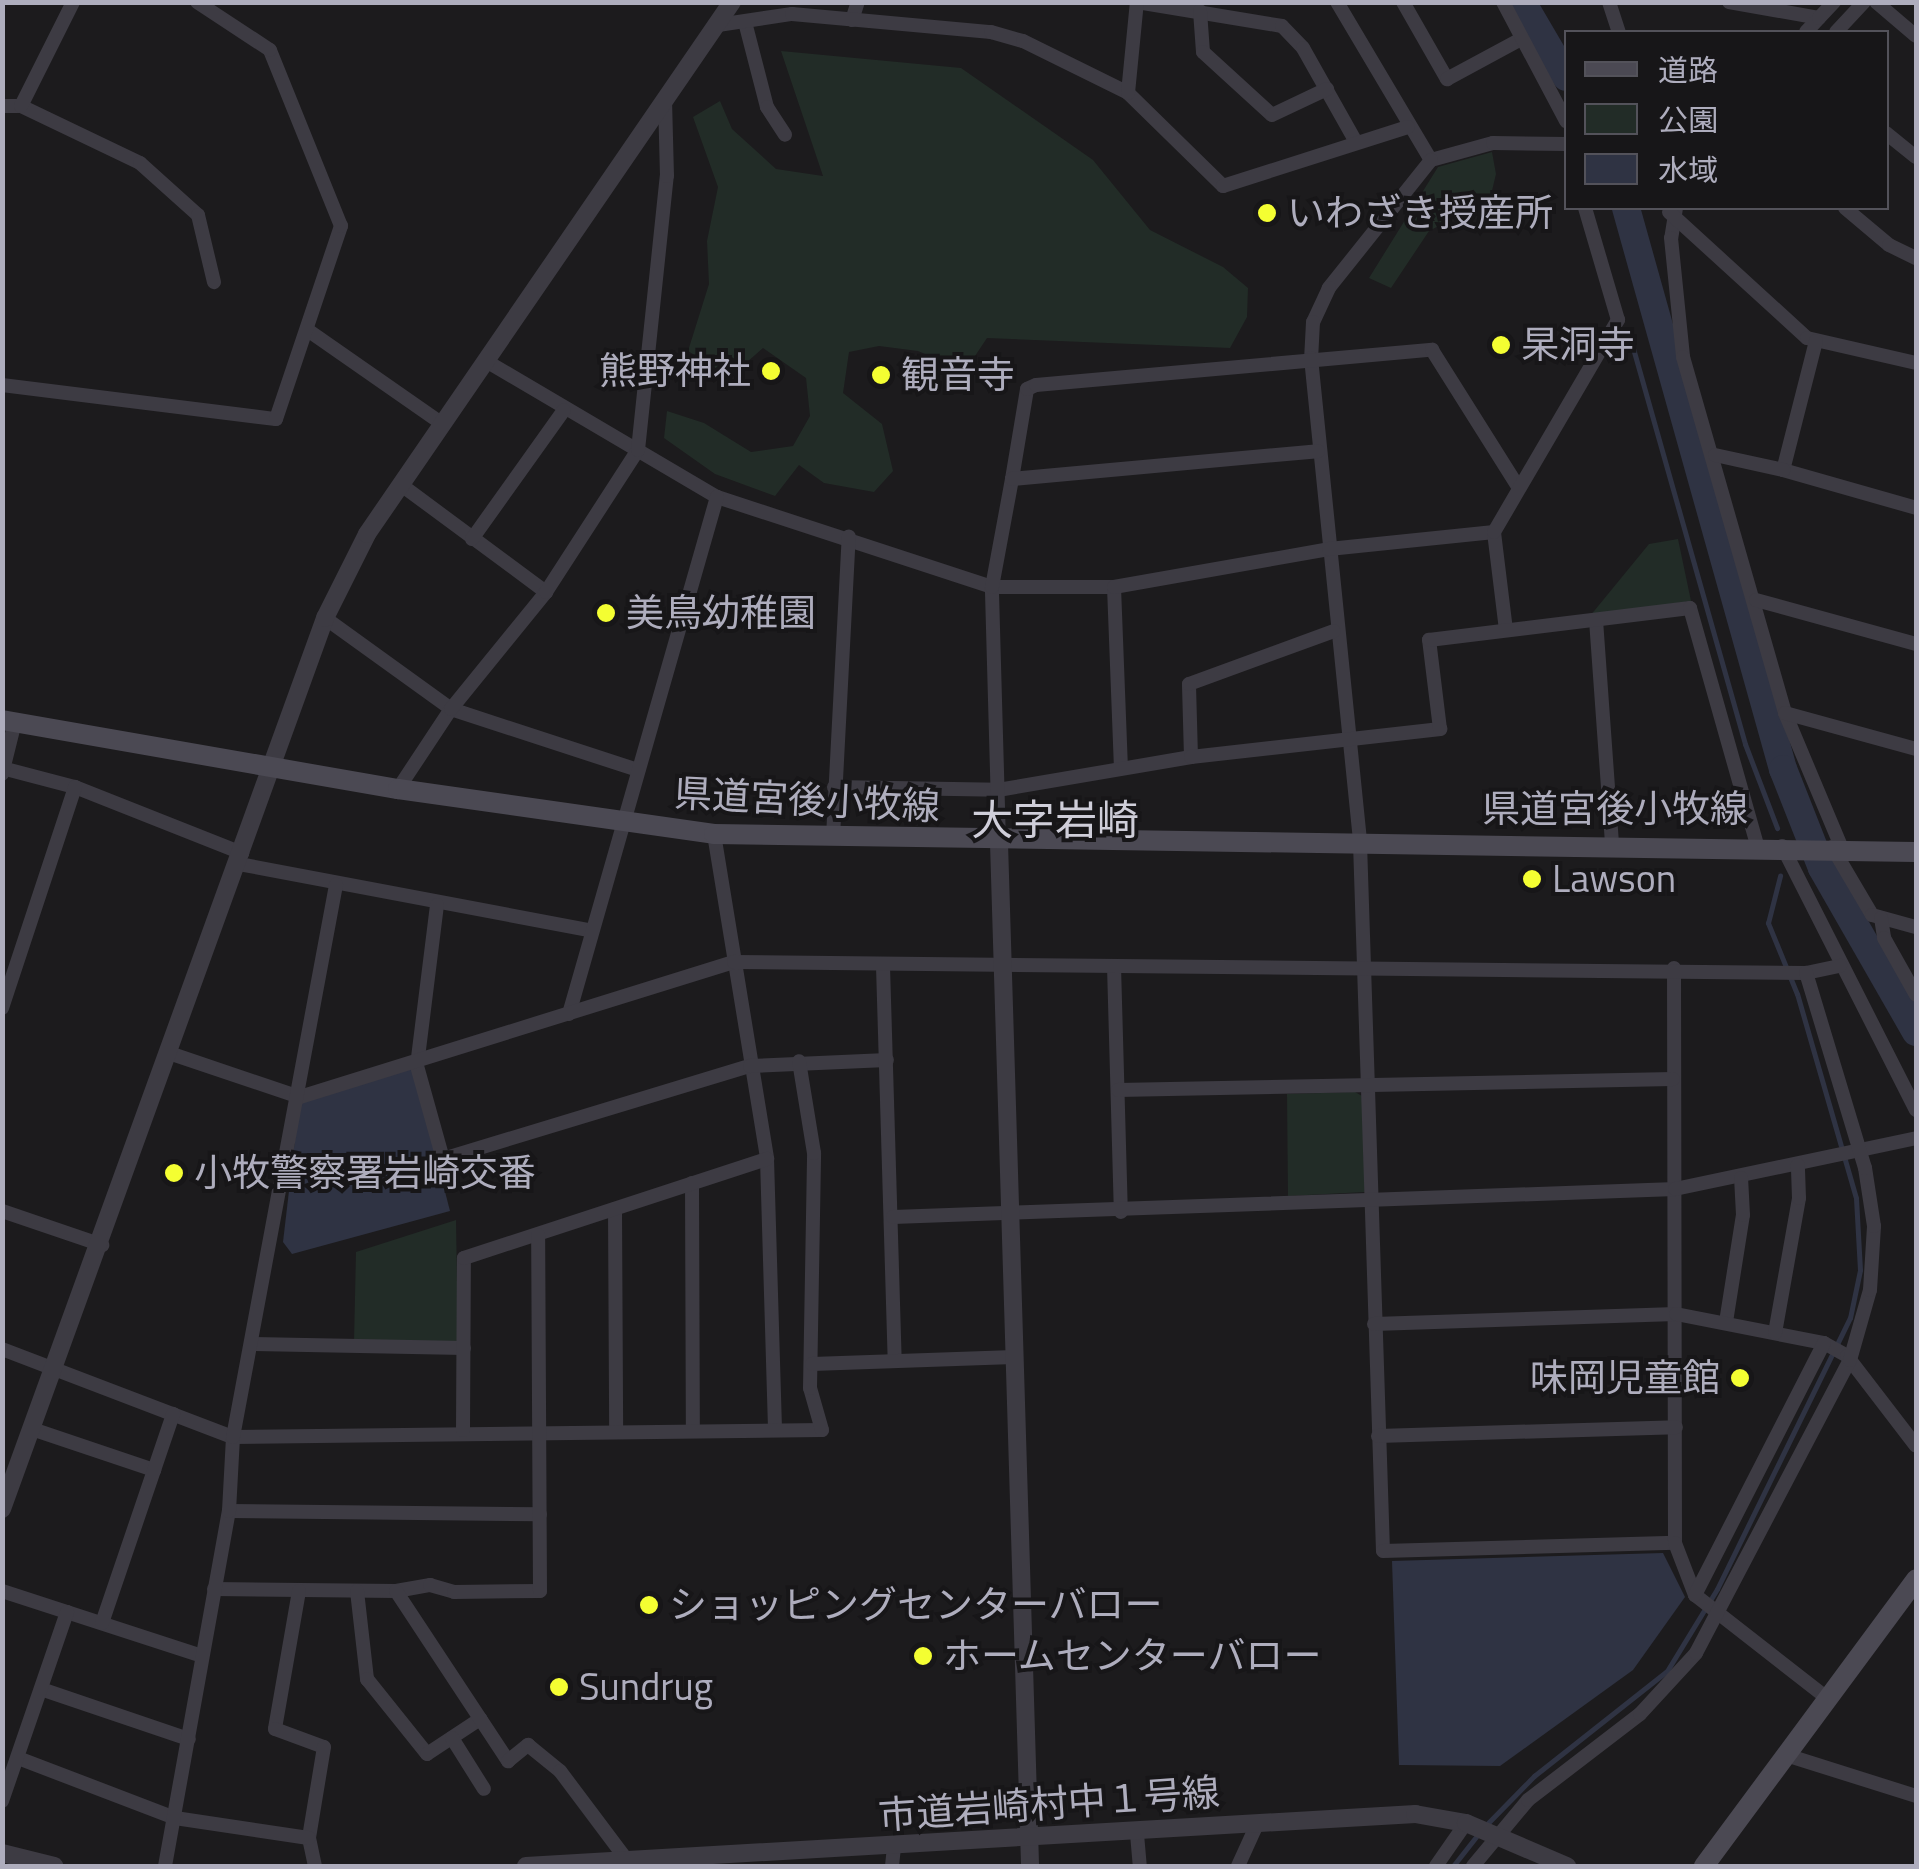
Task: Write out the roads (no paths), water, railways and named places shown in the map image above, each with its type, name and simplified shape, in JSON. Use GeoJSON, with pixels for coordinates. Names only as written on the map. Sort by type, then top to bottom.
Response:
{"type":"FeatureCollection","features":[{"type":"Feature","properties":{"kind":"main road","name":"県道宮後小牧線"},"geometry":{"type":"LineString","coordinates":[[9,721],[398,789],[618,824],[714,834],[999,843],[1836,846],[1916,852]]}},
{"type":"Feature","properties":{"kind":"main road"},"geometry":{"type":"LineString","coordinates":[[1704,1866],[1916,1579]]}},
{"type":"Feature","properties":{"kind":"street"},"geometry":{"type":"LineString","coordinates":[[20,106],[74,2]]}},
{"type":"Feature","properties":{"kind":"street"},"geometry":{"type":"LineString","coordinates":[[2,385],[271,421],[309,331],[342,226],[270,50],[197,2]]}},
{"type":"Feature","properties":{"kind":"street"},"geometry":{"type":"LineString","coordinates":[[2,1510],[172,1054],[325,618],[400,484],[440,423],[732,2]]}},
{"type":"Feature","properties":{"kind":"street"},"geometry":{"type":"LineString","coordinates":[[852,20],[858,2]]}},
{"type":"Feature","properties":{"kind":"street"},"geometry":{"type":"LineString","coordinates":[[1128,93],[1137,2],[1282,26],[1356,142]]}},
{"type":"Feature","properties":{"kind":"street"},"geometry":{"type":"LineString","coordinates":[[1337,2],[1431,160]]}},
{"type":"Feature","properties":{"kind":"street"},"geometry":{"type":"LineString","coordinates":[[1403,2],[1447,79],[1521,38]]}},
{"type":"Feature","properties":{"kind":"street"},"geometry":{"type":"LineString","coordinates":[[1503,2],[1564,118]]}},
{"type":"Feature","properties":{"kind":"street"},"geometry":{"type":"LineString","coordinates":[[1609,2],[1618,30]]}},
{"type":"Feature","properties":{"kind":"street"},"geometry":{"type":"LineString","coordinates":[[1729,2],[1820,18]]}},
{"type":"Feature","properties":{"kind":"street"},"geometry":{"type":"LineString","coordinates":[[1808,30],[1834,2]]}},
{"type":"Feature","properties":{"kind":"street"},"geometry":{"type":"LineString","coordinates":[[1838,30],[1864,2]]}},
{"type":"Feature","properties":{"kind":"street"},"geometry":{"type":"LineString","coordinates":[[1876,2],[1916,36]]}},
{"type":"Feature","properties":{"kind":"street"},"geometry":{"type":"LineString","coordinates":[[718,25],[795,8],[852,20],[991,32],[1128,93],[1223,186],[1408,127]]}},
{"type":"Feature","properties":{"kind":"street"},"geometry":{"type":"LineString","coordinates":[[1200,11],[1203,52],[1272,116],[1326,90]]}},
{"type":"Feature","properties":{"kind":"street"},"geometry":{"type":"LineString","coordinates":[[745,22],[767,107],[785,136]]}},
{"type":"Feature","properties":{"kind":"street"},"geometry":{"type":"LineString","coordinates":[[398,789],[451,709],[546,592],[638,450],[667,176],[665,101]]}},
{"type":"Feature","properties":{"kind":"street"},"geometry":{"type":"LineString","coordinates":[[2,106],[20,106],[140,163],[192,208],[204,227],[214,282]]}},
{"type":"Feature","properties":{"kind":"street"},"geometry":{"type":"LineString","coordinates":[[1889,136],[1916,158]]}},
{"type":"Feature","properties":{"kind":"street"},"geometry":{"type":"LineString","coordinates":[[1564,144],[1494,143],[1431,160],[1329,288],[1313,322],[1310,358],[1334,632],[1360,843],[1383,1552],[1675,1543]]}},
{"type":"Feature","properties":{"kind":"street"},"geometry":{"type":"LineString","coordinates":[[1506,630],[1494,532],[1618,320],[1585,210]]}},
{"type":"Feature","properties":{"kind":"street"},"geometry":{"type":"LineString","coordinates":[[1670,210],[1816,341],[1916,363]]}},
{"type":"Feature","properties":{"kind":"street"},"geometry":{"type":"LineString","coordinates":[[1670,210],[1679,337],[1785,714],[1836,846],[1872,915],[1916,926]]}},
{"type":"Feature","properties":{"kind":"street"},"geometry":{"type":"LineString","coordinates":[[1847,210],[1889,245],[1916,258]]}},
{"type":"Feature","properties":{"kind":"street"},"geometry":{"type":"LineString","coordinates":[[309,331],[440,423]]}},
{"type":"Feature","properties":{"kind":"street"},"geometry":{"type":"LineString","coordinates":[[1783,470],[1816,341]]}},
{"type":"Feature","properties":{"kind":"street"},"geometry":{"type":"LineString","coordinates":[[1030,1866],[992,587],[1027,389],[1036,384],[1432,350],[1518,488]]}},
{"type":"Feature","properties":{"kind":"street"},"geometry":{"type":"LineString","coordinates":[[486,361],[716,497],[849,536],[992,587],[1114,587],[1329,549],[1494,532]]}},
{"type":"Feature","properties":{"kind":"street"},"geometry":{"type":"LineString","coordinates":[[472,538],[564,410]]}},
{"type":"Feature","properties":{"kind":"street"},"geometry":{"type":"LineString","coordinates":[[1012,479],[1318,451]]}},
{"type":"Feature","properties":{"kind":"street"},"geometry":{"type":"LineString","coordinates":[[1715,455],[1916,508]]}},
{"type":"Feature","properties":{"kind":"street"},"geometry":{"type":"LineString","coordinates":[[400,484],[546,592]]}},
{"type":"Feature","properties":{"kind":"street"},"geometry":{"type":"LineString","coordinates":[[569,1014],[618,824],[638,770],[716,497]]}},
{"type":"Feature","properties":{"kind":"street"},"geometry":{"type":"LineString","coordinates":[[834,837],[849,536]]}},
{"type":"Feature","properties":{"kind":"street"},"geometry":{"type":"LineString","coordinates":[[1114,587],[1121,768]]}},
{"type":"Feature","properties":{"kind":"street"},"geometry":{"type":"LineString","coordinates":[[1756,600],[1916,644]]}},
{"type":"Feature","properties":{"kind":"street"},"geometry":{"type":"LineString","coordinates":[[834,787],[998,790],[1191,757],[1440,729],[1429,640],[1690,608],[1757,845]]}},
{"type":"Feature","properties":{"kind":"street"},"geometry":{"type":"LineString","coordinates":[[325,618],[451,709],[638,770]]}},
{"type":"Feature","properties":{"kind":"street"},"geometry":{"type":"LineString","coordinates":[[1596,620],[1612,844]]}},
{"type":"Feature","properties":{"kind":"street"},"geometry":{"type":"LineString","coordinates":[[1191,757],[1189,684],[1334,632]]}},
{"type":"Feature","properties":{"kind":"street"},"geometry":{"type":"LineString","coordinates":[[1785,714],[1916,749]]}},
{"type":"Feature","properties":{"kind":"street"},"geometry":{"type":"LineString","coordinates":[[9,721],[3,770],[75,787],[240,858],[336,885],[589,930]]}},
{"type":"Feature","properties":{"kind":"street"},"geometry":{"type":"LineString","coordinates":[[2,1008],[6,984],[75,787]]}},
{"type":"Feature","properties":{"kind":"street"},"geometry":{"type":"LineString","coordinates":[[714,834],[767,1158],[775,1429]]}},
{"type":"Feature","properties":{"kind":"street"},"geometry":{"type":"LineString","coordinates":[[1788,846],[1840,966],[1916,1110]]}},
{"type":"Feature","properties":{"kind":"street"},"geometry":{"type":"LineString","coordinates":[[165,1866],[229,1511],[233,1437],[300,1097],[336,885]]}},
{"type":"Feature","properties":{"kind":"street"},"geometry":{"type":"LineString","coordinates":[[436,905],[417,1066],[443,1159],[750,1066],[887,1060]]}},
{"type":"Feature","properties":{"kind":"street"},"geometry":{"type":"LineString","coordinates":[[1881,918],[1884,938],[1916,995]]}},
{"type":"Feature","properties":{"kind":"street"},"geometry":{"type":"LineString","coordinates":[[172,1054],[300,1097],[417,1066],[734,962],[884,966],[1674,968],[1806,973],[1840,966]]}},
{"type":"Feature","properties":{"kind":"street"},"geometry":{"type":"LineString","coordinates":[[884,966],[895,1360]]}},
{"type":"Feature","properties":{"kind":"street"},"geometry":{"type":"LineString","coordinates":[[1114,966],[1120,1212]]}},
{"type":"Feature","properties":{"kind":"street"},"geometry":{"type":"LineString","coordinates":[[1674,968],[1675,1543],[1695,1595],[1827,1698]]}},
{"type":"Feature","properties":{"kind":"street"},"geometry":{"type":"LineString","coordinates":[[1473,1866],[1495,1834],[1552,1777],[1640,1714],[1674,1681],[1717,1613],[1848,1358],[1874,1258],[1856,1150],[1806,973]]}},
{"type":"Feature","properties":{"kind":"street"},"geometry":{"type":"LineString","coordinates":[[2,1350],[233,1437],[463,1430],[822,1430],[810,1388],[818,1222],[799,1061]]}},
{"type":"Feature","properties":{"kind":"street"},"geometry":{"type":"LineString","coordinates":[[1118,1090],[1673,1079]]}},
{"type":"Feature","properties":{"kind":"street"},"geometry":{"type":"LineString","coordinates":[[893,1217],[1120,1212],[1675,1189],[1916,1138]]}},
{"type":"Feature","properties":{"kind":"street"},"geometry":{"type":"LineString","coordinates":[[463,1430],[464,1258],[767,1158]]}},
{"type":"Feature","properties":{"kind":"street"},"geometry":{"type":"LineString","coordinates":[[1776,1333],[1799,1198],[1798,1166]]}},
{"type":"Feature","properties":{"kind":"street"},"geometry":{"type":"LineString","coordinates":[[1726,1322],[1743,1215],[1741,1178]]}},
{"type":"Feature","properties":{"kind":"street"},"geometry":{"type":"LineString","coordinates":[[692,1184],[693,1430]]}},
{"type":"Feature","properties":{"kind":"street"},"geometry":{"type":"LineString","coordinates":[[615,1209],[616,1431]]}},
{"type":"Feature","properties":{"kind":"street"},"geometry":{"type":"LineString","coordinates":[[2,1211],[102,1245]]}},
{"type":"Feature","properties":{"kind":"street"},"geometry":{"type":"LineString","coordinates":[[214,1589],[396,1591],[430,1585],[454,1592],[540,1591],[538,1235]]}},
{"type":"Feature","properties":{"kind":"street"},"geometry":{"type":"LineString","coordinates":[[1374,1324],[1676,1314],[1826,1343],[1848,1358],[1915,1438]]}},
{"type":"Feature","properties":{"kind":"street"},"geometry":{"type":"LineString","coordinates":[[1695,1595],[1826,1343]]}},
{"type":"Feature","properties":{"kind":"street"},"geometry":{"type":"LineString","coordinates":[[253,1344],[464,1348]]}},
{"type":"Feature","properties":{"kind":"street"},"geometry":{"type":"LineString","coordinates":[[812,1364],[1014,1357]]}},
{"type":"Feature","properties":{"kind":"street"},"geometry":{"type":"LineString","coordinates":[[102,1624],[172,1414]]}},
{"type":"Feature","properties":{"kind":"street"},"geometry":{"type":"LineString","coordinates":[[1378,1436],[1676,1428]]}},
{"type":"Feature","properties":{"kind":"street"},"geometry":{"type":"LineString","coordinates":[[32,1429],[154,1470]]}},
{"type":"Feature","properties":{"kind":"street"},"geometry":{"type":"LineString","coordinates":[[229,1511],[540,1514]]}},
{"type":"Feature","properties":{"kind":"street"},"geometry":{"type":"LineString","coordinates":[[2,1591],[202,1656]]}},
{"type":"Feature","properties":{"kind":"street"},"geometry":{"type":"LineString","coordinates":[[298,1591],[275,1729],[324,1747],[309,1838],[316,1866]]}},
{"type":"Feature","properties":{"kind":"street"},"geometry":{"type":"LineString","coordinates":[[357,1591],[367,1679],[427,1754],[480,1719]]}},
{"type":"Feature","properties":{"kind":"street"},"geometry":{"type":"LineString","coordinates":[[396,1591],[508,1762],[528,1746],[560,1771],[626,1858]]}},
{"type":"Feature","properties":{"kind":"street"},"geometry":{"type":"LineString","coordinates":[[2,1801],[67,1612]]}},
{"type":"Feature","properties":{"kind":"street"},"geometry":{"type":"LineString","coordinates":[[41,1689],[189,1739]]}},
{"type":"Feature","properties":{"kind":"street"},"geometry":{"type":"LineString","coordinates":[[452,1738],[484,1789]]}},
{"type":"Feature","properties":{"kind":"street"},"geometry":{"type":"LineString","coordinates":[[1786,1755],[1916,1796]]}},
{"type":"Feature","properties":{"kind":"street"},"geometry":{"type":"LineString","coordinates":[[18,1758],[175,1818],[309,1838]]}},
{"type":"Feature","properties":{"kind":"street","name":"市道岩崎村中１号線"},"geometry":{"type":"LineString","coordinates":[[526,1866],[626,1858],[679,1862],[799,1860],[894,1847],[1028,1842],[1258,1822],[1415,1814],[1466,1823],[1568,1866]]}},
{"type":"Feature","properties":{"kind":"street"},"geometry":{"type":"LineString","coordinates":[[1238,1866],[1258,1822]]}},
{"type":"Feature","properties":{"kind":"street"},"geometry":{"type":"LineString","coordinates":[[1436,1866],[1466,1823]]}},
{"type":"Feature","properties":{"kind":"street"},"geometry":{"type":"LineString","coordinates":[[1137,1834],[1140,1866]]}},
{"type":"Feature","properties":{"kind":"street"},"geometry":{"type":"LineString","coordinates":[[892,1866],[894,1847]]}},
{"type":"Feature","properties":{"kind":"street"},"geometry":{"type":"LineString","coordinates":[[2,1853],[54,1866]]}},
{"type":"Feature","properties":{"kind":"water"},"geometry":{"type":"Polygon","coordinates":[[[413,1067],[450,1211],[292,1254],[283,1242],[300,1097],[413,1067]]]}},
{"type":"Feature","properties":{"kind":"water"},"geometry":{"type":"Polygon","coordinates":[[[1663,1553],[1685,1597],[1633,1670],[1500,1766],[1399,1765],[1392,1561],[1663,1553]]]}},
{"type":"Feature","properties":{"kind":"waterway"},"geometry":{"type":"LineString","coordinates":[[1522,2],[1564,74]]}},
{"type":"Feature","properties":{"kind":"waterway"},"geometry":{"type":"LineString","coordinates":[[1627,210],[1783,769],[1822,868],[1916,1032]]}},
{"type":"Feature","properties":{"kind":"waterway"},"geometry":{"type":"LineString","coordinates":[[1629,334],[1745,744],[1777,828]]}},
{"type":"Feature","properties":{"kind":"waterway"},"geometry":{"type":"LineString","coordinates":[[1486,1825],[1534,1776],[1667,1671],[1717,1589],[1850,1318],[1860,1270],[1856,1198],[1797,994],[1768,923],[1780,876]]}},
{"type":"Feature","properties":{"kind":"waterway"},"geometry":{"type":"LineString","coordinates":[[1453,1866],[1479,1833]]}},
{"type":"Feature","properties":{"kind":"place","name":"いわざき授産所"},"geometry":{"type":"Point","coordinates":[1267,213]}},
{"type":"Feature","properties":{"kind":"place","name":"杲洞寺"},"geometry":{"type":"Point","coordinates":[1501,345]}},
{"type":"Feature","properties":{"kind":"place","name":"熊野神社"},"geometry":{"type":"Point","coordinates":[771,371]}},
{"type":"Feature","properties":{"kind":"place","name":"観音寺"},"geometry":{"type":"Point","coordinates":[881,375]}},
{"type":"Feature","properties":{"kind":"place","name":"美鳥幼稚園"},"geometry":{"type":"Point","coordinates":[606,613]}},
{"type":"Feature","properties":{"kind":"place","name":"Lawson"},"geometry":{"type":"Point","coordinates":[1532,879]}},
{"type":"Feature","properties":{"kind":"place","name":"小牧警察署岩崎交番"},"geometry":{"type":"Point","coordinates":[174,1173]}},
{"type":"Feature","properties":{"kind":"place","name":"味岡児童館"},"geometry":{"type":"Point","coordinates":[1740,1378]}},
{"type":"Feature","properties":{"kind":"place","name":"ショッピングセンターバロー"},"geometry":{"type":"Point","coordinates":[649,1605]}},
{"type":"Feature","properties":{"kind":"place","name":"ホームセンターバロー"},"geometry":{"type":"Point","coordinates":[923,1656]}},
{"type":"Feature","properties":{"kind":"place","name":"Sundrug"},"geometry":{"type":"Point","coordinates":[559,1687]}},
{"type":"Feature","properties":{"kind":"district","name":"大字岩崎"},"geometry":{"type":"Point","coordinates":[1055,819]}}]}
